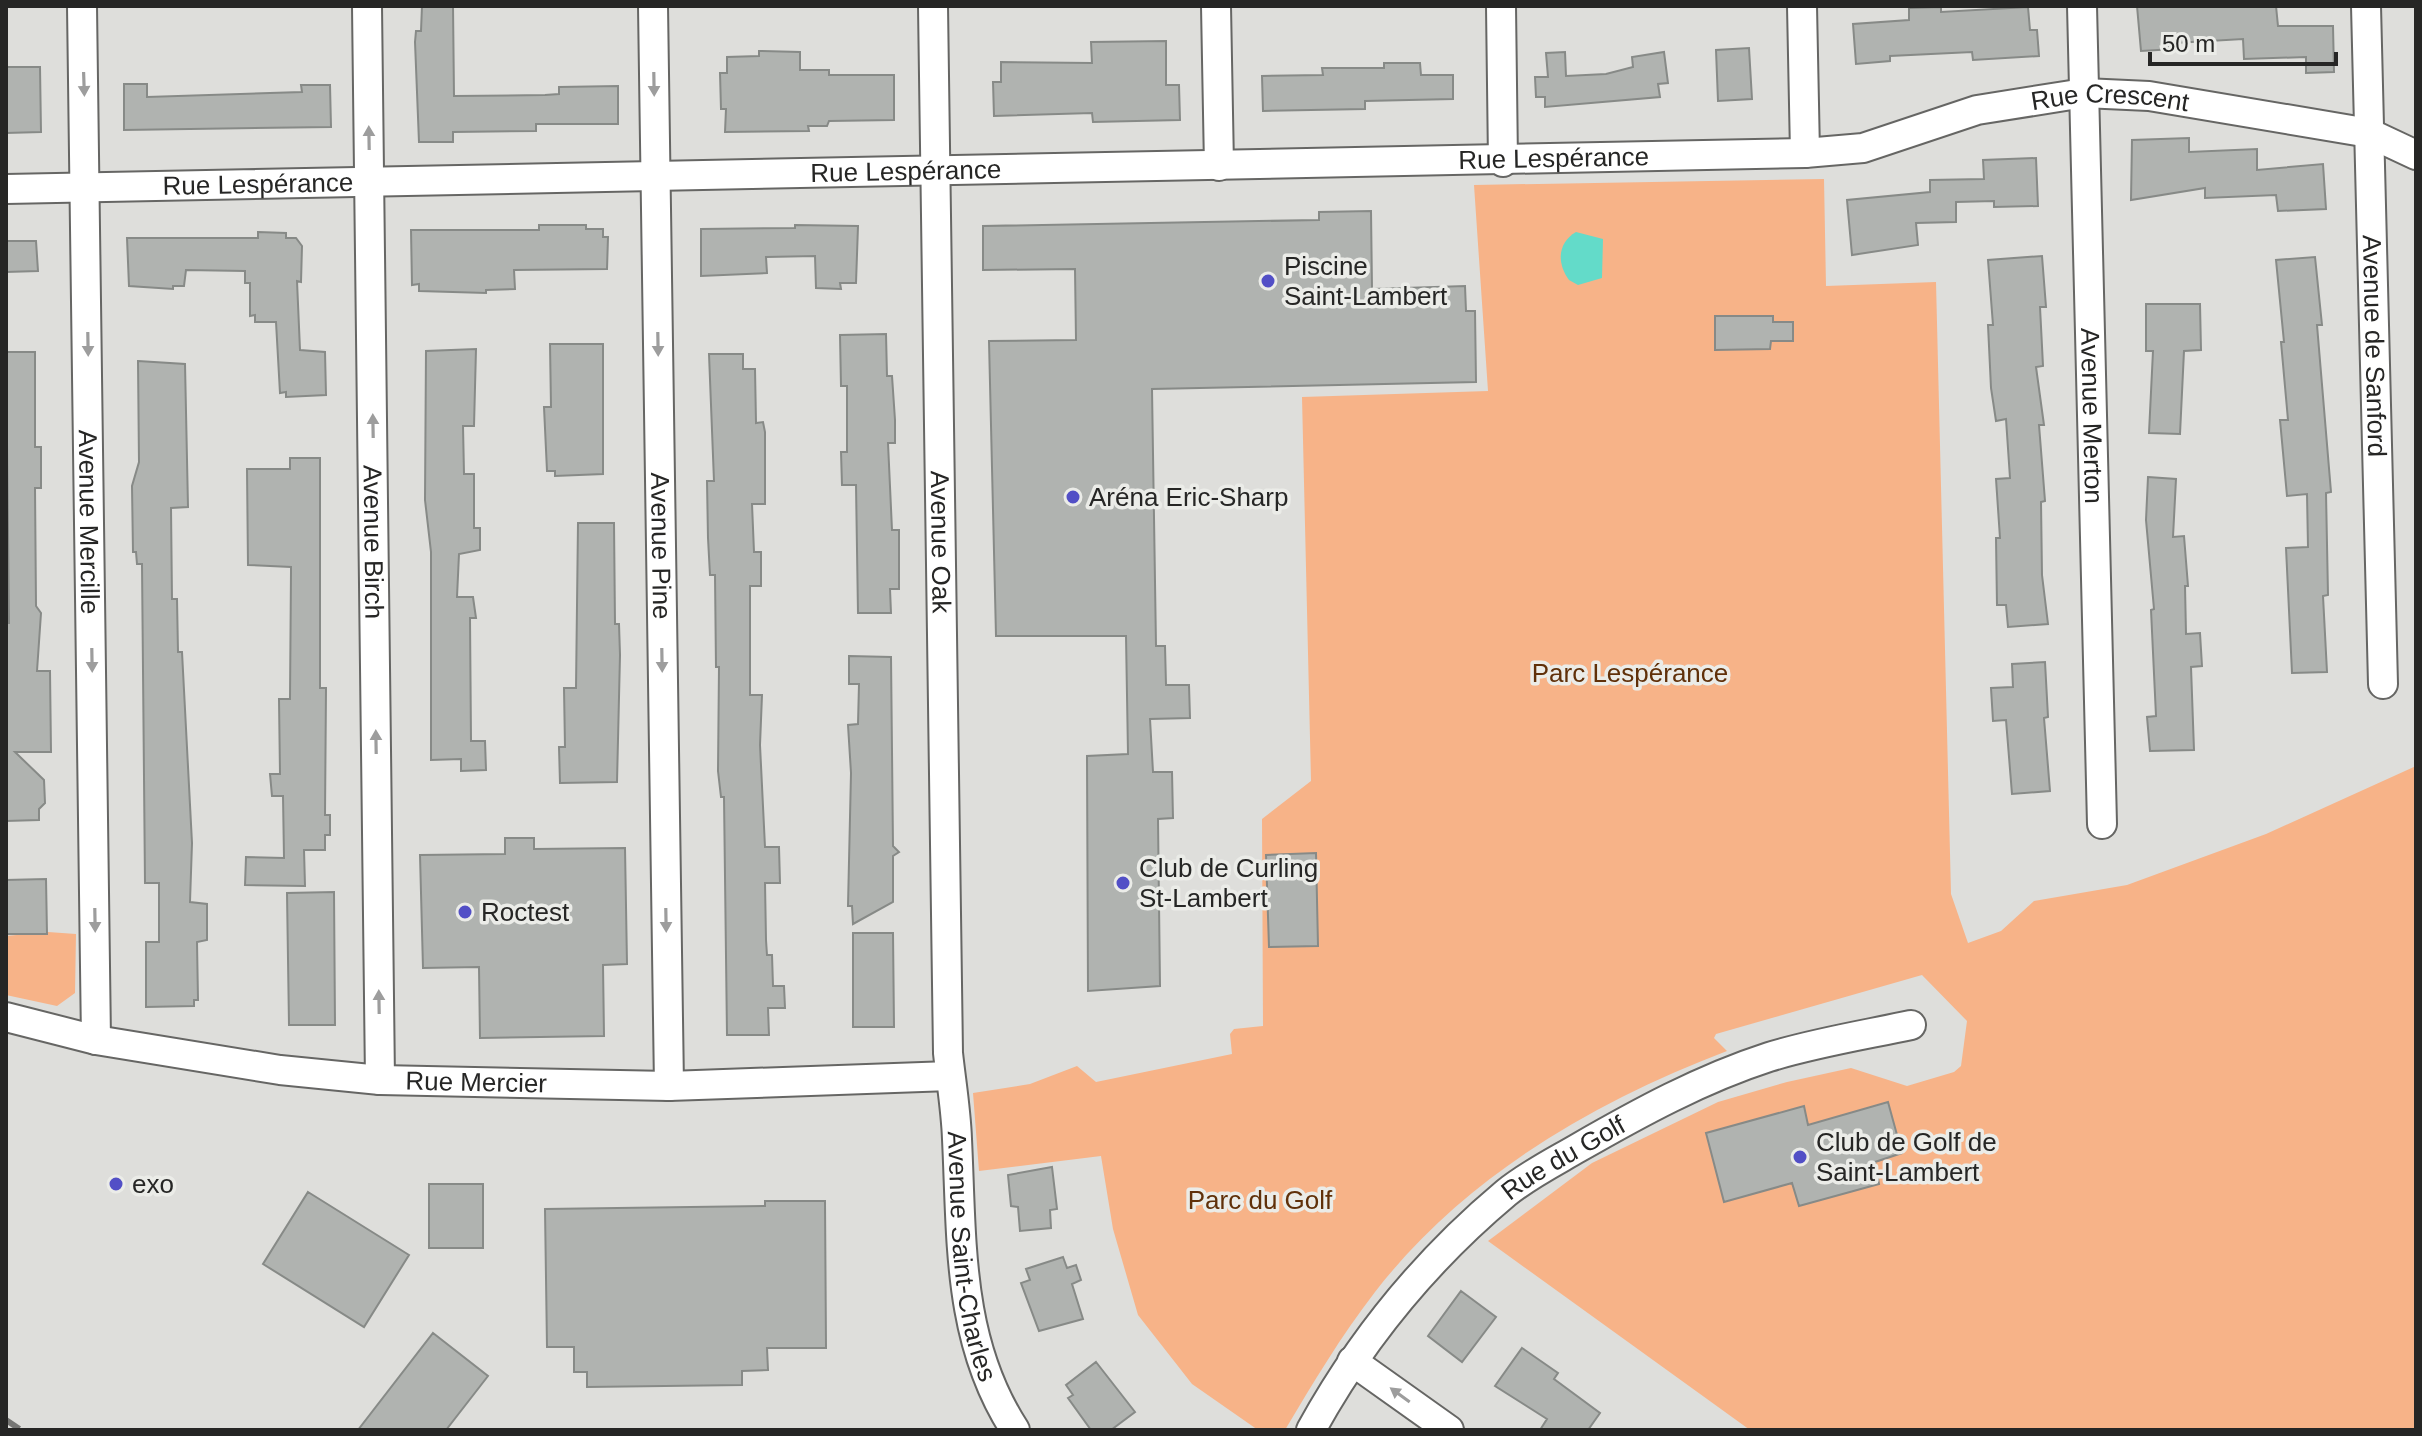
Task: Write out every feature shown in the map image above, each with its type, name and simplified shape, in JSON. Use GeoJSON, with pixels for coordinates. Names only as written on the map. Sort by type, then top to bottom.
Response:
{"type":"FeatureCollection","features":[{"type":"Feature","properties":{"kind":"street","name":"Avenue Mercille"},"geometry":{"type":"LineString","coordinates":[[82,6],[87,188],[96,1040]]}},
{"type":"Feature","properties":{"kind":"street","name":"Avenue Birch"},"geometry":{"type":"LineString","coordinates":[[367,6],[380,1080]]}},
{"type":"Feature","properties":{"kind":"street","name":"Avenue Pine"},"geometry":{"type":"LineString","coordinates":[[653,6],[669,1086]]}},
{"type":"Feature","properties":{"kind":"street","name":"Avenue Oak"},"geometry":{"type":"LineString","coordinates":[[933,6],[942,766],[950,1076]]}},
{"type":"Feature","properties":{"kind":"street"},"geometry":{"type":"LineString","coordinates":[[1216,6],[1219,166]]}},
{"type":"Feature","properties":{"kind":"street"},"geometry":{"type":"LineString","coordinates":[[1501,6],[1503,162]]}},
{"type":"Feature","properties":{"kind":"street"},"geometry":{"type":"LineString","coordinates":[[1802,6],[1805,153]]}},
{"type":"Feature","properties":{"kind":"street","name":"Avenue Merton"},"geometry":{"type":"LineString","coordinates":[[2082,6],[2102,824]]}},
{"type":"Feature","properties":{"kind":"street","name":"Avenue de Sanford"},"geometry":{"type":"LineString","coordinates":[[2366,6],[2383,684]]}},
{"type":"Feature","properties":{"kind":"street","name":"Rue Crescent"},"geometry":{"type":"LineString","coordinates":[[1805,153],[1863,148],[1977,110],[2084,93],[2149,96],[2369,133],[2416,155]]}},
{"type":"Feature","properties":{"kind":"street","name":"Rue Lespérance"},"geometry":{"type":"LineString","coordinates":[[6,189],[1503,162],[1805,153]]}},
{"type":"Feature","properties":{"kind":"street","name":"Rue Mercier"},"geometry":{"type":"LineString","coordinates":[[6,1017],[96,1040],[280,1070],[380,1080],[669,1086],[950,1076]]}},
{"type":"Feature","properties":{"kind":"street","name":"Rue du Golf"},"geometry":{"type":"LineString","coordinates":[[1311,1430],[1352,1361],[1396,1302],[1433,1262],[1528,1177],[1650,1106],[1733,1070],[1771,1056],[1911,1025]]}},
{"type":"Feature","properties":{"kind":"street","name":"Avenue Saint-Charles"},"geometry":{"type":"LineString","coordinates":[[950,1076],[957,1134],[962,1282],[976,1348],[996,1401],[1015,1430]]}},
{"type":"Feature","properties":{"kind":"street"},"geometry":{"type":"LineString","coordinates":[[1352,1361],[1449,1430]]}},
{"type":"Feature","properties":{"kind":"green space"},"geometry":{"type":"Polygon","coordinates":[[[1824,179],[1826,286],[1936,282],[1951,894],[1968,943],[2001,931],[2034,901],[2127,885],[2266,834],[2416,766],[2416,1430],[1750,1430],[1488,1241],[1592,1163],[1718,1102],[1851,1068],[1907,1086],[1954,1072],[1961,1066],[1967,1021],[1922,975],[1716,1034],[1714,1038],[1727,1051],[1677,1071],[1580,1119],[1490,1179],[1410,1251],[1375,1292],[1285,1430],[1258,1430],[1192,1384],[1138,1315],[1113,1229],[1101,1156],[979,1171],[973,1093],[1030,1084],[1077,1066],[1096,1082],[1232,1054],[1230,1034],[1234,1029],[1263,1026],[1262,819],[1311,781],[1302,397],[1488,391],[1474,185],[1824,179]]]}},
{"type":"Feature","properties":{"kind":"green space"},"geometry":{"type":"Polygon","coordinates":[[[48,932],[76,934],[75,993],[57,1006],[6,995],[6,936],[48,932]]]}},
{"type":"Feature","properties":{"kind":"shaded area"},"geometry":{"type":"Polygon","coordinates":[[[1576,232],[1603,239],[1602,278],[1578,285],[1569,280],[1561,261],[1565,242],[1576,232]]]}},
{"type":"Feature","properties":{"kind":"building"},"geometry":{"type":"Polygon","coordinates":[[[422,6],[453,6],[454,96],[545,95],[559,94],[559,87],[618,86],[618,124],[536,124],[536,131],[453,132],[453,142],[419,142],[415,42],[416,31],[421,31],[422,6]]]}},
{"type":"Feature","properties":{"kind":"building"},"geometry":{"type":"Polygon","coordinates":[[[2137,6],[2276,6],[2278,26],[2333,26],[2334,72],[2306,73],[2306,57],[2244,59],[2243,39],[2175,43],[2175,49],[2141,51],[2137,6]]]}},
{"type":"Feature","properties":{"kind":"building"},"geometry":{"type":"Polygon","coordinates":[[[1941,7],[1941,12],[2028,7],[2030,30],[2037,30],[2039,56],[1973,60],[1972,52],[1890,56],[1890,61],[1856,64],[1853,24],[1909,20],[1909,8],[1941,7]]]}},
{"type":"Feature","properties":{"kind":"building"},"geometry":{"type":"Polygon","coordinates":[[[1166,41],[1166,85],[1179,85],[1180,120],[1093,122],[1092,113],[994,116],[993,82],[1001,82],[1001,62],[1092,63],[1091,42],[1166,41]]]}},
{"type":"Feature","properties":{"kind":"building"},"geometry":{"type":"Polygon","coordinates":[[[1749,48],[1752,99],[1718,101],[1716,50],[1749,48]]]}},
{"type":"Feature","properties":{"kind":"building"},"geometry":{"type":"Polygon","coordinates":[[[759,51],[800,52],[800,70],[829,70],[829,75],[894,75],[894,120],[829,121],[827,126],[808,126],[809,131],[725,132],[726,109],[721,109],[720,73],[727,73],[727,57],[759,56],[759,51]]]}},
{"type":"Feature","properties":{"kind":"building"},"geometry":{"type":"Polygon","coordinates":[[[1565,52],[1566,76],[1606,74],[1633,67],[1632,57],[1664,52],[1668,83],[1658,84],[1660,97],[1545,107],[1545,97],[1536,97],[1535,77],[1548,77],[1546,53],[1565,52]]]}},
{"type":"Feature","properties":{"kind":"building"},"geometry":{"type":"Polygon","coordinates":[[[1384,63],[1420,63],[1421,75],[1453,75],[1453,99],[1365,101],[1365,109],[1263,111],[1262,76],[1323,75],[1322,68],[1384,68],[1384,63]]]}},
{"type":"Feature","properties":{"kind":"building"},"geometry":{"type":"Polygon","coordinates":[[[6,67],[40,67],[41,132],[6,133],[6,67]]]}},
{"type":"Feature","properties":{"kind":"building"},"geometry":{"type":"Polygon","coordinates":[[[124,84],[147,84],[147,97],[302,92],[301,85],[330,85],[331,127],[124,130],[124,84]]]}},
{"type":"Feature","properties":{"kind":"building"},"geometry":{"type":"Polygon","coordinates":[[[2189,138],[2189,152],[2257,149],[2257,170],[2323,164],[2326,209],[2278,211],[2276,195],[2205,198],[2205,188],[2131,200],[2132,140],[2189,138]]]}},
{"type":"Feature","properties":{"kind":"building"},"geometry":{"type":"Polygon","coordinates":[[[2036,158],[2038,206],[1994,207],[1994,201],[1956,202],[1956,222],[1916,223],[1918,245],[1852,255],[1847,200],[1930,192],[1930,180],[1984,179],[1983,160],[2036,158]]]}},
{"type":"Feature","properties":{"kind":"building"},"geometry":{"type":"Polygon","coordinates":[[[1371,211],[1372,289],[1465,286],[1466,311],[1475,311],[1476,382],[1152,389],[1156,646],[1165,646],[1166,685],[1189,685],[1190,718],[1150,719],[1153,772],[1172,772],[1173,818],[1158,819],[1160,986],[1088,991],[1087,756],[1128,754],[1126,636],[996,636],[989,341],[1076,340],[1075,269],[983,270],[983,226],[1319,220],[1319,212],[1371,211]]]}},
{"type":"Feature","properties":{"kind":"building"},"geometry":{"type":"Polygon","coordinates":[[[539,225],[586,225],[586,229],[603,229],[603,237],[608,237],[607,269],[514,270],[515,289],[486,290],[486,293],[419,291],[419,284],[412,285],[411,230],[539,230],[539,225]]]}},
{"type":"Feature","properties":{"kind":"building"},"geometry":{"type":"Polygon","coordinates":[[[795,225],[858,226],[856,283],[840,283],[841,289],[816,288],[815,256],[766,257],[767,273],[701,276],[701,229],[795,228],[795,225]]]}},
{"type":"Feature","properties":{"kind":"building"},"geometry":{"type":"Polygon","coordinates":[[[258,232],[286,233],[286,238],[296,238],[302,246],[301,282],[297,281],[300,350],[325,352],[326,395],[286,397],[286,392],[280,393],[276,322],[255,322],[255,315],[250,316],[250,283],[245,283],[245,271],[186,270],[184,286],[173,286],[173,289],[129,286],[127,238],[258,238],[258,232]]]}},
{"type":"Feature","properties":{"kind":"building"},"geometry":{"type":"Polygon","coordinates":[[[6,241],[36,241],[38,271],[6,272],[6,241]]]}},
{"type":"Feature","properties":{"kind":"building"},"geometry":{"type":"Polygon","coordinates":[[[2042,256],[2046,307],[2040,307],[2043,366],[2036,367],[2044,425],[2039,425],[2045,501],[2041,502],[2042,575],[2048,624],[2008,627],[2006,605],[1997,605],[1996,538],[2000,538],[1996,479],[2010,478],[2006,419],[1996,421],[1991,388],[1988,325],[1993,325],[1988,260],[2042,256]]]}},
{"type":"Feature","properties":{"kind":"building"},"geometry":{"type":"Polygon","coordinates":[[[2315,257],[2322,325],[2317,325],[2331,492],[2326,493],[2328,595],[2323,596],[2327,672],[2292,673],[2286,548],[2308,547],[2307,494],[2287,496],[2280,420],[2288,420],[2276,260],[2315,257]]]}},
{"type":"Feature","properties":{"kind":"building"},"geometry":{"type":"Polygon","coordinates":[[[2146,304],[2200,304],[2201,350],[2184,351],[2180,434],[2149,433],[2153,351],[2146,351],[2146,304]]]}},
{"type":"Feature","properties":{"kind":"building"},"geometry":{"type":"Polygon","coordinates":[[[1715,316],[1773,316],[1773,322],[1793,322],[1793,341],[1771,341],[1770,349],[1715,350],[1715,316]]]}},
{"type":"Feature","properties":{"kind":"building"},"geometry":{"type":"Polygon","coordinates":[[[886,334],[887,376],[892,376],[895,420],[895,443],[888,443],[892,530],[899,530],[899,589],[890,589],[891,613],[858,613],[856,485],[842,485],[841,452],[847,452],[847,386],[841,386],[840,335],[886,334]]]}},
{"type":"Feature","properties":{"kind":"building"},"geometry":{"type":"Polygon","coordinates":[[[550,344],[603,344],[603,474],[555,476],[555,471],[547,471],[544,407],[551,407],[550,344]]]}},
{"type":"Feature","properties":{"kind":"building"},"geometry":{"type":"Polygon","coordinates":[[[476,349],[474,426],[463,426],[464,474],[474,474],[474,528],[480,528],[480,550],[459,554],[457,597],[473,597],[476,618],[470,618],[471,741],[485,741],[486,770],[461,771],[461,759],[431,760],[431,552],[425,500],[426,351],[476,349]]]}},
{"type":"Feature","properties":{"kind":"building"},"geometry":{"type":"Polygon","coordinates":[[[6,352],[35,352],[35,447],[41,447],[41,488],[35,488],[36,606],[41,613],[37,671],[50,671],[51,752],[15,752],[44,780],[45,803],[39,809],[39,820],[6,821],[6,623],[9,623],[6,352]]]}},
{"type":"Feature","properties":{"kind":"building"},"geometry":{"type":"Polygon","coordinates":[[[709,354],[743,354],[743,369],[755,369],[756,423],[763,422],[765,432],[765,504],[752,504],[754,552],[761,552],[761,586],[750,586],[750,695],[762,695],[760,745],[765,847],[779,847],[780,883],[765,883],[766,940],[767,955],[772,955],[773,986],[784,986],[785,1008],[768,1008],[769,1035],[727,1035],[724,797],[721,797],[718,771],[719,667],[716,667],[715,575],[710,575],[708,538],[707,481],[714,481],[709,354]]]}},
{"type":"Feature","properties":{"kind":"building"},"geometry":{"type":"Polygon","coordinates":[[[138,361],[185,364],[188,507],[171,508],[172,599],[177,599],[178,652],[182,652],[192,843],[190,902],[207,904],[207,940],[197,942],[198,1000],[194,1000],[194,1006],[146,1007],[146,942],[159,942],[159,883],[145,883],[142,564],[137,564],[136,552],[133,552],[132,486],[139,462],[138,361]]]}},
{"type":"Feature","properties":{"kind":"building"},"geometry":{"type":"Polygon","coordinates":[[[290,458],[320,458],[320,688],[326,688],[325,815],[330,815],[330,835],[325,835],[325,850],[304,850],[305,886],[245,885],[246,857],[284,858],[283,796],[272,796],[270,774],[280,774],[279,699],[290,699],[291,571],[291,567],[248,565],[247,469],[290,469],[290,458]]]}},
{"type":"Feature","properties":{"kind":"building"},"geometry":{"type":"Polygon","coordinates":[[[2148,477],[2176,479],[2173,537],[2184,536],[2188,586],[2185,586],[2186,634],[2200,633],[2202,666],[2191,667],[2194,750],[2150,751],[2147,717],[2156,716],[2151,610],[2154,609],[2146,520],[2148,477]]]}},
{"type":"Feature","properties":{"kind":"building"},"geometry":{"type":"Polygon","coordinates":[[[578,523],[614,523],[615,624],[619,624],[620,655],[617,782],[560,783],[559,747],[565,747],[564,688],[576,688],[578,523]]]}},
{"type":"Feature","properties":{"kind":"building"},"geometry":{"type":"Polygon","coordinates":[[[849,656],[891,657],[893,846],[899,852],[893,856],[893,902],[853,924],[852,906],[848,906],[851,773],[848,725],[858,724],[859,684],[849,684],[849,656]]]}},
{"type":"Feature","properties":{"kind":"building"},"geometry":{"type":"Polygon","coordinates":[[[2045,662],[2048,717],[2044,718],[2050,791],[2012,794],[2006,720],[1993,721],[1991,688],[2013,687],[2012,664],[2045,662]]]}},
{"type":"Feature","properties":{"kind":"building"},"geometry":{"type":"Polygon","coordinates":[[[505,838],[534,838],[534,849],[625,848],[627,964],[603,965],[604,1036],[480,1038],[479,967],[423,968],[420,855],[505,854],[505,838]]]}},
{"type":"Feature","properties":{"kind":"building"},"geometry":{"type":"Polygon","coordinates":[[[1316,853],[1318,946],[1269,947],[1266,855],[1316,853]]]}},
{"type":"Feature","properties":{"kind":"building"},"geometry":{"type":"Polygon","coordinates":[[[46,879],[47,934],[6,934],[6,880],[46,879]]]}},
{"type":"Feature","properties":{"kind":"building"},"geometry":{"type":"Polygon","coordinates":[[[334,892],[335,1025],[289,1025],[287,893],[334,892]]]}},
{"type":"Feature","properties":{"kind":"building"},"geometry":{"type":"Polygon","coordinates":[[[853,933],[893,933],[894,1027],[853,1027],[853,933]]]}},
{"type":"Feature","properties":{"kind":"building","name":"Club de Golf de Saint-Lambert"},"geometry":{"type":"Polygon","coordinates":[[[1888,1102],[1902,1153],[1875,1162],[1879,1184],[1799,1206],[1792,1183],[1724,1202],[1706,1133],[1804,1106],[1808,1125],[1888,1102]]]}},
{"type":"Feature","properties":{"kind":"building"},"geometry":{"type":"Polygon","coordinates":[[[1052,1167],[1057,1209],[1050,1210],[1051,1228],[1020,1231],[1018,1207],[1011,1206],[1008,1175],[1052,1167]]]}},
{"type":"Feature","properties":{"kind":"building"},"geometry":{"type":"Polygon","coordinates":[[[429,1184],[483,1184],[483,1248],[429,1248],[429,1184]]]}},
{"type":"Feature","properties":{"kind":"building"},"geometry":{"type":"Polygon","coordinates":[[[308,1192],[409,1255],[364,1327],[263,1264],[308,1192]]]}},
{"type":"Feature","properties":{"kind":"building"},"geometry":{"type":"Polygon","coordinates":[[[765,1201],[825,1201],[826,1348],[767,1348],[768,1370],[742,1371],[742,1385],[587,1387],[587,1372],[574,1372],[574,1347],[547,1347],[545,1209],[765,1206],[765,1201]]]}},
{"type":"Feature","properties":{"kind":"building"},"geometry":{"type":"Polygon","coordinates":[[[1063,1257],[1067,1268],[1076,1265],[1081,1280],[1072,1284],[1083,1319],[1039,1331],[1021,1283],[1030,1280],[1026,1269],[1063,1257]]]}},
{"type":"Feature","properties":{"kind":"building"},"geometry":{"type":"Polygon","coordinates":[[[1461,1291],[1496,1317],[1462,1362],[1428,1336],[1461,1291]]]}},
{"type":"Feature","properties":{"kind":"building"},"geometry":{"type":"Polygon","coordinates":[[[433,1333],[488,1376],[446,1430],[358,1430],[433,1333]]]}},
{"type":"Feature","properties":{"kind":"building"},"geometry":{"type":"Polygon","coordinates":[[[1522,1348],[1558,1373],[1554,1379],[1600,1413],[1588,1430],[1540,1430],[1547,1419],[1495,1386],[1522,1348]]]}},
{"type":"Feature","properties":{"kind":"building"},"geometry":{"type":"Polygon","coordinates":[[[1096,1362],[1135,1412],[1111,1430],[1091,1430],[1068,1398],[1073,1395],[1066,1385],[1096,1362]]]}},
{"type":"Feature","properties":{"kind":"railway"},"geometry":{"type":"LineString","coordinates":[[6,1420],[21,1430]]}},
{"type":"Feature","properties":{"kind":"place","name":"Piscine Saint-Lambert"},"geometry":{"type":"Point","coordinates":[1268,281]}},
{"type":"Feature","properties":{"kind":"place","name":"Aréna Eric-Sharp"},"geometry":{"type":"Point","coordinates":[1073,497]}},
{"type":"Feature","properties":{"kind":"place","name":"Club de Curling St-Lambert"},"geometry":{"type":"Point","coordinates":[1123,883]}},
{"type":"Feature","properties":{"kind":"place","name":"Roctest"},"geometry":{"type":"Point","coordinates":[465,912]}},
{"type":"Feature","properties":{"kind":"place","name":"Club de Golf de Saint-Lambert"},"geometry":{"type":"Point","coordinates":[1800,1157]}},
{"type":"Feature","properties":{"kind":"place","name":"exo"},"geometry":{"type":"Point","coordinates":[116,1184]}},
{"type":"Feature","properties":{"kind":"park label","name":"Parc Lespérance"},"geometry":{"type":"Point","coordinates":[1630,673]}},
{"type":"Feature","properties":{"kind":"park label","name":"Parc du Golf"},"geometry":{"type":"Point","coordinates":[1260,1200]}}]}
